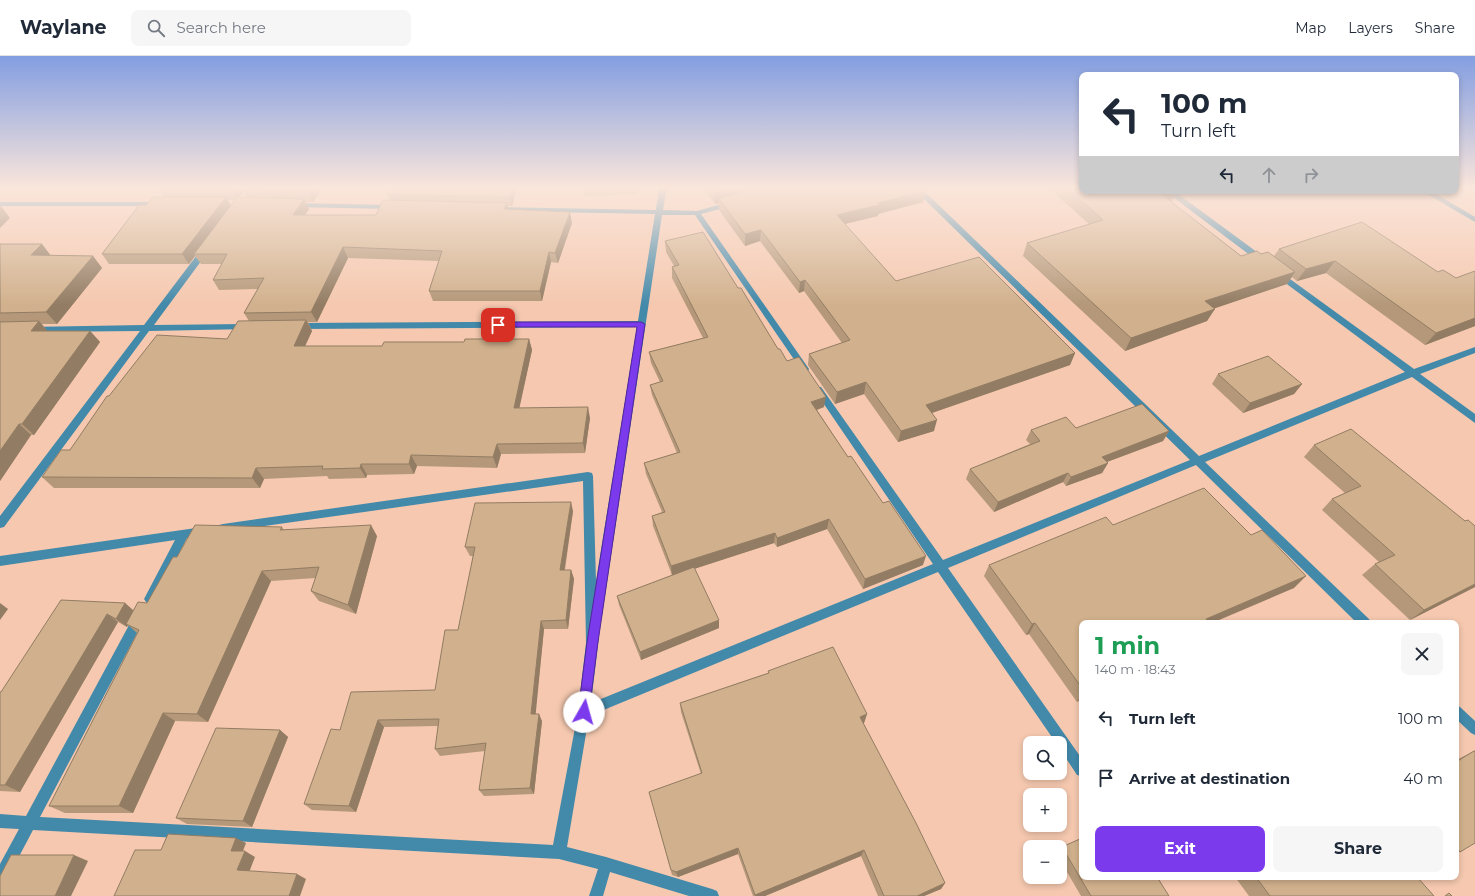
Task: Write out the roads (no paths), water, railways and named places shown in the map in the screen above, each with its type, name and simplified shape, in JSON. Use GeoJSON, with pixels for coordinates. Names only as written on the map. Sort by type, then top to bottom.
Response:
{"type":"FeatureCollection","features":[{"type":"Feature","properties":{"kind":"street"},"geometry":{"type":"LineString","coordinates":[[558,852],[584,712],[592,642],[658,226]]}},
{"type":"Feature","properties":{"kind":"street"},"geometry":{"type":"LineString","coordinates":[[706,226],[1079,766]]}},
{"type":"Feature","properties":{"kind":"street"},"geometry":{"type":"LineString","coordinates":[[956,226],[1362,620]]}},
{"type":"Feature","properties":{"kind":"street"},"geometry":{"type":"LineString","coordinates":[[1216,226],[1475,419]]}},
{"type":"Feature","properties":{"kind":"street"},"geometry":{"type":"LineString","coordinates":[[0,524],[212,241]]}},
{"type":"Feature","properties":{"kind":"street"},"geometry":{"type":"LineString","coordinates":[[291,326],[641,324]]}},
{"type":"Feature","properties":{"kind":"street"},"geometry":{"type":"LineString","coordinates":[[23,329],[259,327]]}},
{"type":"Feature","properties":{"kind":"street"},"geometry":{"type":"LineString","coordinates":[[584,712],[1412,373],[1475,350]]}},
{"type":"Feature","properties":{"kind":"street"},"geometry":{"type":"LineString","coordinates":[[0,561],[184,533],[588,476],[592,642]]}},
{"type":"Feature","properties":{"kind":"street"},"geometry":{"type":"LineString","coordinates":[[0,878],[184,533]]}},
{"type":"Feature","properties":{"kind":"street"},"geometry":{"type":"LineString","coordinates":[[1459,714],[1475,729]]}},
{"type":"Feature","properties":{"kind":"street"},"geometry":{"type":"LineString","coordinates":[[0,821],[558,852],[606,864],[712,896]]}},
{"type":"Feature","properties":{"kind":"street"},"geometry":{"type":"LineString","coordinates":[[596,896],[606,864]]}}]}
